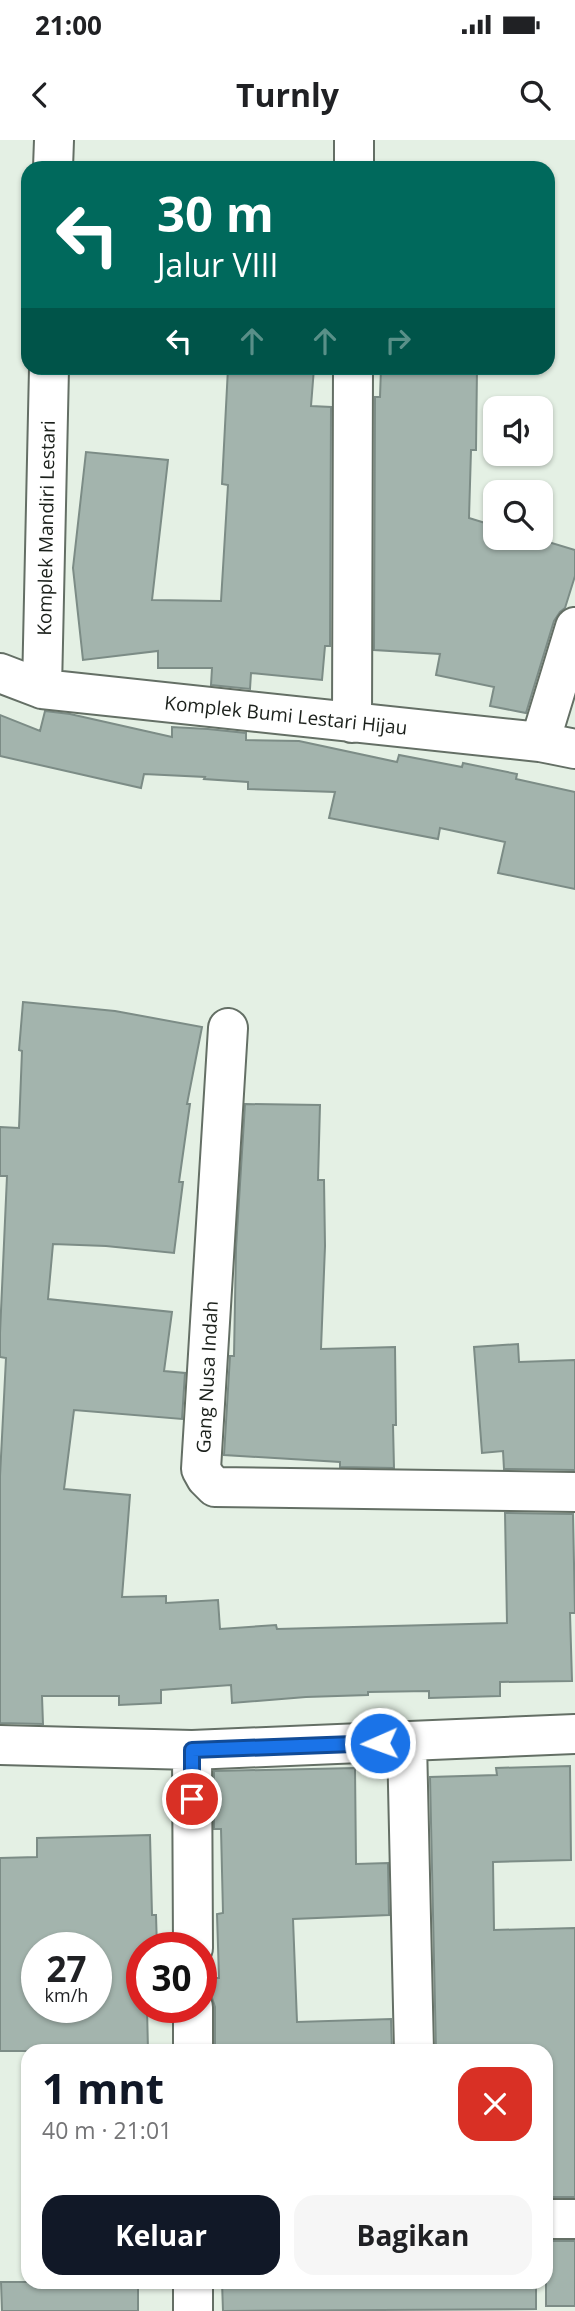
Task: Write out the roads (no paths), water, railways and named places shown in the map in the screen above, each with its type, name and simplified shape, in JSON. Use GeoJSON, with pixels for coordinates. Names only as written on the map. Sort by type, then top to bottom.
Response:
{"type":"FeatureCollection","features":[{"type":"Feature","properties":{"kind":"street"},"geometry":{"type":"LineString","coordinates":[[53,161],[54,140]]}},
{"type":"Feature","properties":{"kind":"street"},"geometry":{"type":"LineString","coordinates":[[354,140],[354,161]]}},
{"type":"Feature","properties":{"kind":"street","name":"Komplek Mandiri Lestari"},"geometry":{"type":"LineString","coordinates":[[42,689],[49,375]]}},
{"type":"Feature","properties":{"kind":"street"},"geometry":{"type":"LineString","coordinates":[[352,723],[353,375]]}},
{"type":"Feature","properties":{"kind":"street"},"geometry":{"type":"LineString","coordinates":[[557,745],[575,626]]}},
{"type":"Feature","properties":{"kind":"street","name":"Komplek Bumi Lestari Hijau"},"geometry":{"type":"LineString","coordinates":[[0,673],[42,689],[557,745]]}},
{"type":"Feature","properties":{"kind":"street","name":"Gang Nusa Indah"},"geometry":{"type":"LineString","coordinates":[[228,1028],[201,1469],[206,1478],[215,1487],[575,1492]]}},
{"type":"Feature","properties":{"kind":"street"},"geometry":{"type":"LineString","coordinates":[[0,1745],[192,1750],[575,1734]]}},
{"type":"Feature","properties":{"kind":"street"},"geometry":{"type":"LineString","coordinates":[[407,1742],[414,2044]]}},
{"type":"Feature","properties":{"kind":"street"},"geometry":{"type":"LineString","coordinates":[[192,1750],[193,1932]]}},
{"type":"Feature","properties":{"kind":"street"},"geometry":{"type":"LineString","coordinates":[[193,2023],[193,2044]]}},
{"type":"Feature","properties":{"kind":"street"},"geometry":{"type":"LineString","coordinates":[[553,2219],[575,2219]]}},
{"type":"Feature","properties":{"kind":"street"},"geometry":{"type":"LineString","coordinates":[[193,2289],[193,2311]]}}]}
